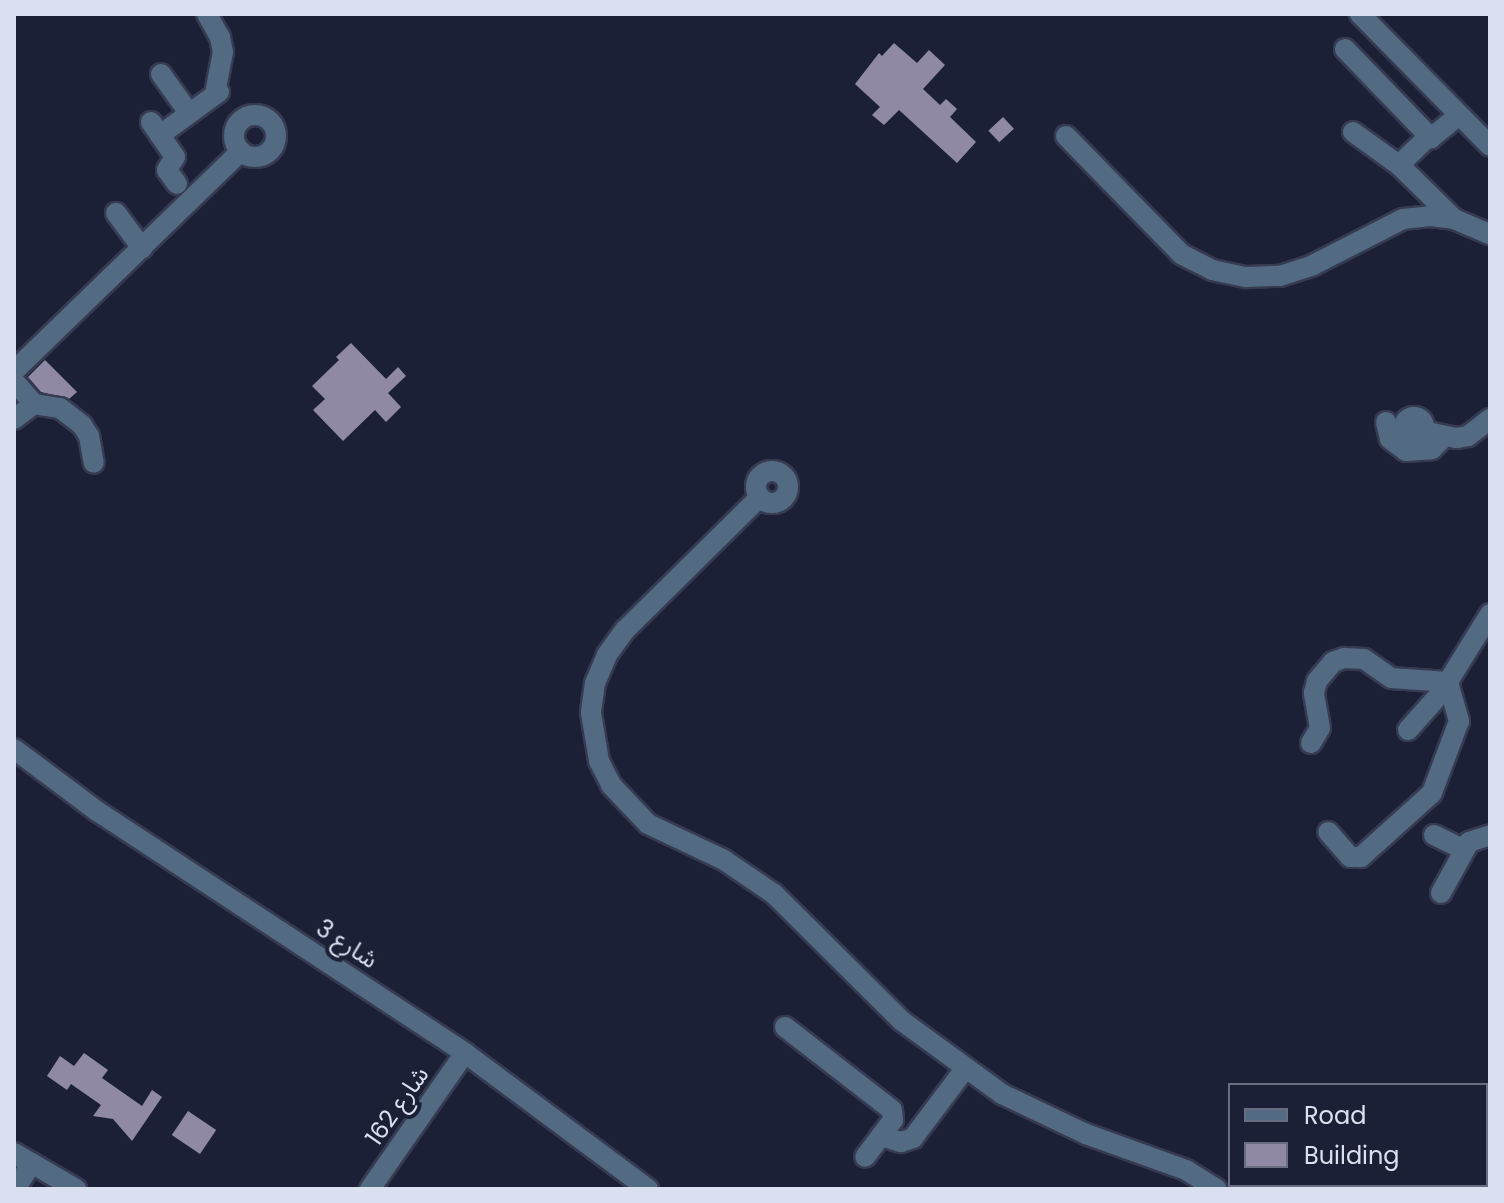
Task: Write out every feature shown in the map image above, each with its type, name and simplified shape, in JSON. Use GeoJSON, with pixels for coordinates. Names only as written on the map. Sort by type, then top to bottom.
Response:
{"type":"FeatureCollection","features":[{"type":"Feature","properties":{"kind":"street"},"geometry":{"type":"LineString","coordinates":[[177,184],[167,170],[175,157],[156,128],[189,113],[215,86],[223,52],[220,37],[207,14]]}},
{"type":"Feature","properties":{"kind":"street"},"geometry":{"type":"LineString","coordinates":[[1360,14],[1490,146]]}},
{"type":"Feature","properties":{"kind":"street"},"geometry":{"type":"LineString","coordinates":[[1345,49],[1429,136],[1433,138],[1459,115]]}},
{"type":"Feature","properties":{"kind":"street"},"geometry":{"type":"LineString","coordinates":[[161,74],[189,113]]}},
{"type":"Feature","properties":{"kind":"street"},"geometry":{"type":"LineString","coordinates":[[215,86],[240,121]]}},
{"type":"Feature","properties":{"kind":"street"},"geometry":{"type":"LineString","coordinates":[[249,115],[266,117],[274,126],[276,137],[272,148],[263,155],[251,156],[241,151],[234,136],[240,121],[249,115]]}},
{"type":"Feature","properties":{"kind":"street"},"geometry":{"type":"LineString","coordinates":[[1353,132],[1399,165],[1454,219]]}},
{"type":"Feature","properties":{"kind":"street"},"geometry":{"type":"LineString","coordinates":[[1066,136],[1181,254],[1212,270],[1246,277],[1280,276],[1313,265],[1403,219],[1430,216],[1454,219],[1490,234]]}},
{"type":"Feature","properties":{"kind":"street"},"geometry":{"type":"LineString","coordinates":[[1399,165],[1429,136]]}},
{"type":"Feature","properties":{"kind":"street"},"geometry":{"type":"LineString","coordinates":[[14,371],[241,151]]}},
{"type":"Feature","properties":{"kind":"street"},"geometry":{"type":"LineString","coordinates":[[116,213],[142,248]]}},
{"type":"Feature","properties":{"kind":"street"},"geometry":{"type":"LineString","coordinates":[[14,381],[34,404],[60,408],[82,425],[89,436],[94,463]]}},
{"type":"Feature","properties":{"kind":"street"},"geometry":{"type":"LineString","coordinates":[[14,419],[34,404]]}},
{"type":"Feature","properties":{"kind":"street"},"geometry":{"type":"LineString","coordinates":[[1445,436],[1432,449],[1406,451],[1390,439],[1399,425],[1445,436],[1468,436],[1490,419]]}},
{"type":"Feature","properties":{"kind":"street"},"geometry":{"type":"LineString","coordinates":[[760,497],[625,630],[607,655],[595,683],[591,713],[599,761],[620,795],[648,824],[724,860],[774,894],[902,1021],[965,1069],[1043,1116],[1186,1170],[1217,1189]]}},
{"type":"Feature","properties":{"kind":"street"},"geometry":{"type":"LineString","coordinates":[[1408,730],[1448,682],[1490,614]]}},
{"type":"Feature","properties":{"kind":"street"},"geometry":{"type":"LineString","coordinates":[[1311,743],[1320,728],[1314,693],[1317,681],[1333,662],[1354,656],[1391,678],[1448,682]]}},
{"type":"Feature","properties":{"kind":"street"},"geometry":{"type":"LineString","coordinates":[[1328,832],[1350,857],[1357,859],[1432,793],[1439,780],[1443,759],[1460,728],[1448,682]]}},
{"type":"Feature","properties":{"kind":"street","name":"شارع 3"},"geometry":{"type":"LineString","coordinates":[[14,749],[97,811],[465,1053],[648,1189]]}},
{"type":"Feature","properties":{"kind":"street"},"geometry":{"type":"LineString","coordinates":[[1434,835],[1465,850]]}},
{"type":"Feature","properties":{"kind":"street"},"geometry":{"type":"LineString","coordinates":[[1441,893],[1472,839],[1490,835]]}},
{"type":"Feature","properties":{"kind":"street"},"geometry":{"type":"LineString","coordinates":[[785,1027],[892,1110],[893,1120],[865,1157]]}},
{"type":"Feature","properties":{"kind":"street","name":"شارع 162"},"geometry":{"type":"LineString","coordinates":[[370,1189],[465,1053]]}},
{"type":"Feature","properties":{"kind":"street"},"geometry":{"type":"LineString","coordinates":[[881,1136],[901,1142],[913,1138],[965,1069]]}},
{"type":"Feature","properties":{"kind":"street"},"geometry":{"type":"LineString","coordinates":[[15,1189],[23,1158],[76,1189]]}},
{"type":"Feature","properties":{"kind":"building"},"geometry":{"type":"Polygon","coordinates":[[[894,43],[917,63],[929,50],[945,65],[923,89],[940,105],[946,99],[957,109],[950,117],[976,142],[957,163],[899,110],[884,125],[872,115],[880,107],[855,84],[879,53],[882,56],[894,43]]]}},
{"type":"Feature","properties":{"kind":"building"},"geometry":{"type":"Polygon","coordinates":[[[1003,117],[1014,129],[999,142],[988,131],[1003,117]]]}},
{"type":"Feature","properties":{"kind":"building"},"geometry":{"type":"Polygon","coordinates":[[[351,343],[386,379],[398,367],[406,376],[388,393],[401,407],[386,422],[375,410],[343,441],[313,410],[325,399],[312,386],[339,360],[336,357],[351,343]]]}},
{"type":"Feature","properties":{"kind":"building"},"geometry":{"type":"Polygon","coordinates":[[[45,360],[77,392],[69,399],[41,392],[28,377],[45,360]]]}},
{"type":"Feature","properties":{"kind":"building"},"geometry":{"type":"Polygon","coordinates":[[[84,1053],[108,1070],[102,1078],[142,1106],[152,1090],[162,1097],[132,1141],[113,1119],[93,1116],[101,1105],[71,1084],[67,1090],[47,1076],[60,1056],[74,1066],[84,1053]]]}},
{"type":"Feature","properties":{"kind":"building"},"geometry":{"type":"Polygon","coordinates":[[[188,1111],[216,1130],[200,1154],[172,1135],[188,1111]]]}}]}
